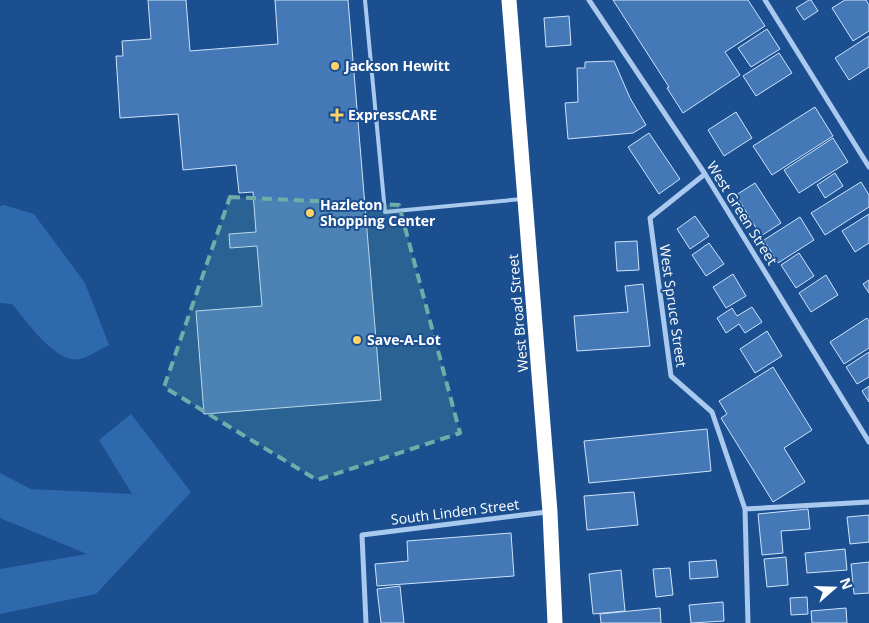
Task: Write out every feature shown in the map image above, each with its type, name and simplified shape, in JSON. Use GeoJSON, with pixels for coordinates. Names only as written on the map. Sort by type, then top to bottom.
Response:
{"type":"FeatureCollection","features":[{"type":"Feature","properties":{"kind":"highway","name":"West Broad Street"},"geometry":{"type":"LineString","coordinates":[[510,0],[550,512],[554,623]]}},
{"type":"Feature","properties":{"kind":"street","name":"West Green Street"},"geometry":{"type":"LineString","coordinates":[[589,0],[705,174],[869,442]]}},
{"type":"Feature","properties":{"kind":"street"},"geometry":{"type":"LineString","coordinates":[[765,0],[869,167]]}},
{"type":"Feature","properties":{"kind":"street","name":"West Spruce Street"},"geometry":{"type":"LineString","coordinates":[[705,174],[650,218],[671,376],[712,412],[746,509],[748,623]]}},
{"type":"Feature","properties":{"kind":"street"},"geometry":{"type":"LineString","coordinates":[[746,509],[869,502]]}},
{"type":"Feature","properties":{"kind":"street","name":"South Linden Street"},"geometry":{"type":"LineString","coordinates":[[366,623],[362,535],[550,512]]}},
{"type":"Feature","properties":{"kind":"lane"},"geometry":{"type":"LineString","coordinates":[[364,0],[385,212],[525,198]]}},
{"type":"Feature","properties":{"kind":"highlighted area"},"geometry":{"type":"Polygon","coordinates":[[[230,197],[399,205],[460,433],[317,480],[164,387],[230,197]]]}},
{"type":"Feature","properties":{"kind":"shaded area"},"geometry":{"type":"Polygon","coordinates":[[[4,205],[34,214],[85,283],[109,345],[83,358],[71,359],[61,355],[42,340],[12,304],[0,303],[0,206],[4,205]]]}},
{"type":"Feature","properties":{"kind":"shaded area"},"geometry":{"type":"Polygon","coordinates":[[[131,414],[191,492],[96,594],[0,614],[0,569],[87,554],[0,518],[0,473],[31,489],[132,494],[99,440],[131,414]]]}},
{"type":"Feature","properties":{"kind":"building","name":"Hazleton Shopping Center"},"geometry":{"type":"Polygon","coordinates":[[[148,0],[186,0],[190,51],[278,44],[275,0],[348,0],[381,400],[204,414],[196,311],[262,306],[257,246],[230,248],[229,234],[256,232],[253,192],[239,193],[236,165],[183,170],[178,114],[120,118],[116,56],[123,56],[122,41],[151,39],[148,0]]]}},
{"type":"Feature","properties":{"kind":"building"},"geometry":{"type":"Polygon","coordinates":[[[613,0],[748,0],[765,26],[725,52],[740,75],[683,113],[667,88],[669,87],[613,0]]]}},
{"type":"Feature","properties":{"kind":"building"},"geometry":{"type":"Polygon","coordinates":[[[811,0],[818,11],[804,20],[796,8],[811,0]]]}},
{"type":"Feature","properties":{"kind":"building"},"geometry":{"type":"Polygon","coordinates":[[[845,0],[866,0],[869,5],[869,31],[853,41],[832,8],[845,0]]]}},
{"type":"Feature","properties":{"kind":"building"},"geometry":{"type":"Polygon","coordinates":[[[569,16],[571,45],[546,47],[544,18],[569,16]]]}},
{"type":"Feature","properties":{"kind":"building"},"geometry":{"type":"Polygon","coordinates":[[[767,29],[780,49],[751,67],[738,48],[767,29]]]}},
{"type":"Feature","properties":{"kind":"building"},"geometry":{"type":"Polygon","coordinates":[[[869,36],[869,67],[849,80],[835,58],[869,36]]]}},
{"type":"Feature","properties":{"kind":"building"},"geometry":{"type":"Polygon","coordinates":[[[779,53],[792,73],[756,96],[743,76],[779,53]]]}},
{"type":"Feature","properties":{"kind":"building"},"geometry":{"type":"Polygon","coordinates":[[[614,61],[630,98],[646,125],[633,133],[568,139],[565,103],[578,102],[577,68],[585,68],[585,62],[614,61]]]}},
{"type":"Feature","properties":{"kind":"building"},"geometry":{"type":"Polygon","coordinates":[[[815,107],[833,136],[772,175],[753,146],[815,107]]]}},
{"type":"Feature","properties":{"kind":"building"},"geometry":{"type":"Polygon","coordinates":[[[736,112],[752,138],[724,156],[708,130],[736,112]]]}},
{"type":"Feature","properties":{"kind":"building"},"geometry":{"type":"Polygon","coordinates":[[[649,133],[680,179],[659,194],[628,147],[649,133]]]}},
{"type":"Feature","properties":{"kind":"building"},"geometry":{"type":"Polygon","coordinates":[[[833,138],[848,162],[799,193],[784,170],[833,138]]]}},
{"type":"Feature","properties":{"kind":"building"},"geometry":{"type":"Polygon","coordinates":[[[835,173],[843,186],[825,198],[817,185],[835,173]]]}},
{"type":"Feature","properties":{"kind":"building"},"geometry":{"type":"Polygon","coordinates":[[[861,182],[869,195],[869,207],[825,235],[811,213],[861,182]]]}},
{"type":"Feature","properties":{"kind":"building"},"geometry":{"type":"Polygon","coordinates":[[[755,183],[781,223],[761,236],[736,195],[755,183]]]}},
{"type":"Feature","properties":{"kind":"building"},"geometry":{"type":"Polygon","coordinates":[[[869,214],[869,243],[855,252],[842,231],[869,214]]]}},
{"type":"Feature","properties":{"kind":"building"},"geometry":{"type":"Polygon","coordinates":[[[695,216],[709,236],[690,249],[677,229],[695,216]]]}},
{"type":"Feature","properties":{"kind":"building"},"geometry":{"type":"Polygon","coordinates":[[[800,217],[814,240],[778,263],[764,240],[800,217]]]}},
{"type":"Feature","properties":{"kind":"building"},"geometry":{"type":"Polygon","coordinates":[[[637,241],[639,270],[617,271],[615,242],[637,241]]]}},
{"type":"Feature","properties":{"kind":"building"},"geometry":{"type":"Polygon","coordinates":[[[709,243],[724,264],[706,276],[692,255],[709,243]]]}},
{"type":"Feature","properties":{"kind":"building"},"geometry":{"type":"Polygon","coordinates":[[[799,253],[814,276],[796,288],[781,265],[799,253]]]}},
{"type":"Feature","properties":{"kind":"building"},"geometry":{"type":"Polygon","coordinates":[[[733,274],[746,296],[726,308],[713,287],[733,274]]]}},
{"type":"Feature","properties":{"kind":"building"},"geometry":{"type":"Polygon","coordinates":[[[826,275],[838,295],[811,312],[799,293],[826,275]]]}},
{"type":"Feature","properties":{"kind":"building"},"geometry":{"type":"Polygon","coordinates":[[[869,280],[869,293],[863,284],[869,280]]]}},
{"type":"Feature","properties":{"kind":"building"},"geometry":{"type":"Polygon","coordinates":[[[643,284],[650,346],[577,351],[574,316],[628,312],[625,286],[643,284]]]}},
{"type":"Feature","properties":{"kind":"building"},"geometry":{"type":"Polygon","coordinates":[[[752,307],[762,322],[745,333],[739,324],[726,333],[717,318],[732,308],[737,316],[752,307]]]}},
{"type":"Feature","properties":{"kind":"building"},"geometry":{"type":"Polygon","coordinates":[[[867,318],[869,321],[869,348],[844,364],[830,342],[867,318]]]}},
{"type":"Feature","properties":{"kind":"building"},"geometry":{"type":"Polygon","coordinates":[[[767,331],[782,356],[755,373],[740,349],[767,331]]]}},
{"type":"Feature","properties":{"kind":"building"},"geometry":{"type":"Polygon","coordinates":[[[869,352],[869,377],[857,384],[846,367],[869,352]]]}},
{"type":"Feature","properties":{"kind":"building"},"geometry":{"type":"Polygon","coordinates":[[[773,367],[812,430],[784,448],[805,482],[773,502],[721,418],[727,414],[719,401],[773,367]]]}},
{"type":"Feature","properties":{"kind":"building"},"geometry":{"type":"Polygon","coordinates":[[[869,386],[869,402],[862,391],[869,386]]]}},
{"type":"Feature","properties":{"kind":"building"},"geometry":{"type":"Polygon","coordinates":[[[707,429],[711,471],[589,483],[584,441],[707,429]]]}},
{"type":"Feature","properties":{"kind":"building"},"geometry":{"type":"Polygon","coordinates":[[[634,492],[638,525],[587,530],[584,496],[634,492]]]}},
{"type":"Feature","properties":{"kind":"building"},"geometry":{"type":"Polygon","coordinates":[[[808,509],[810,529],[781,531],[783,553],[762,555],[758,514],[808,509]]]}},
{"type":"Feature","properties":{"kind":"building"},"geometry":{"type":"Polygon","coordinates":[[[869,515],[869,542],[850,544],[847,517],[869,515]]]}},
{"type":"Feature","properties":{"kind":"building"},"geometry":{"type":"Polygon","coordinates":[[[511,533],[514,576],[377,586],[375,564],[408,561],[407,541],[511,533]]]}},
{"type":"Feature","properties":{"kind":"building"},"geometry":{"type":"Polygon","coordinates":[[[845,549],[847,570],[807,573],[805,553],[845,549]]]}},
{"type":"Feature","properties":{"kind":"building"},"geometry":{"type":"Polygon","coordinates":[[[786,557],[788,585],[767,587],[764,559],[786,557]]]}},
{"type":"Feature","properties":{"kind":"building"},"geometry":{"type":"Polygon","coordinates":[[[716,560],[718,577],[690,579],[689,562],[716,560]]]}},
{"type":"Feature","properties":{"kind":"building"},"geometry":{"type":"Polygon","coordinates":[[[869,562],[869,593],[854,594],[851,564],[869,562]]]}},
{"type":"Feature","properties":{"kind":"building"},"geometry":{"type":"Polygon","coordinates":[[[670,568],[673,595],[656,597],[653,569],[670,568]]]}},
{"type":"Feature","properties":{"kind":"building"},"geometry":{"type":"Polygon","coordinates":[[[621,570],[625,611],[593,614],[589,574],[621,570]]]}},
{"type":"Feature","properties":{"kind":"building"},"geometry":{"type":"Polygon","coordinates":[[[400,586],[404,623],[381,623],[377,589],[400,586]]]}},
{"type":"Feature","properties":{"kind":"building"},"geometry":{"type":"Polygon","coordinates":[[[807,597],[808,614],[791,615],[790,598],[807,597]]]}},
{"type":"Feature","properties":{"kind":"building"},"geometry":{"type":"Polygon","coordinates":[[[723,602],[724,621],[691,623],[689,605],[723,602]]]}},
{"type":"Feature","properties":{"kind":"building"},"geometry":{"type":"Polygon","coordinates":[[[660,608],[661,623],[601,623],[600,614],[660,608]]]}},
{"type":"Feature","properties":{"kind":"building"},"geometry":{"type":"Polygon","coordinates":[[[846,608],[847,623],[812,623],[811,611],[846,608]]]}},
{"type":"Feature","properties":{"kind":"place","name":"Jackson Hewitt"},"geometry":{"type":"Point","coordinates":[335,66]}},
{"type":"Feature","properties":{"kind":"place","name":"ExpressCARE"},"geometry":{"type":"Point","coordinates":[337,115]}},
{"type":"Feature","properties":{"kind":"place","name":"Hazleton Shopping Center"},"geometry":{"type":"Point","coordinates":[310,213]}},
{"type":"Feature","properties":{"kind":"place","name":"Save-A-Lot"},"geometry":{"type":"Point","coordinates":[357,340]}}]}
